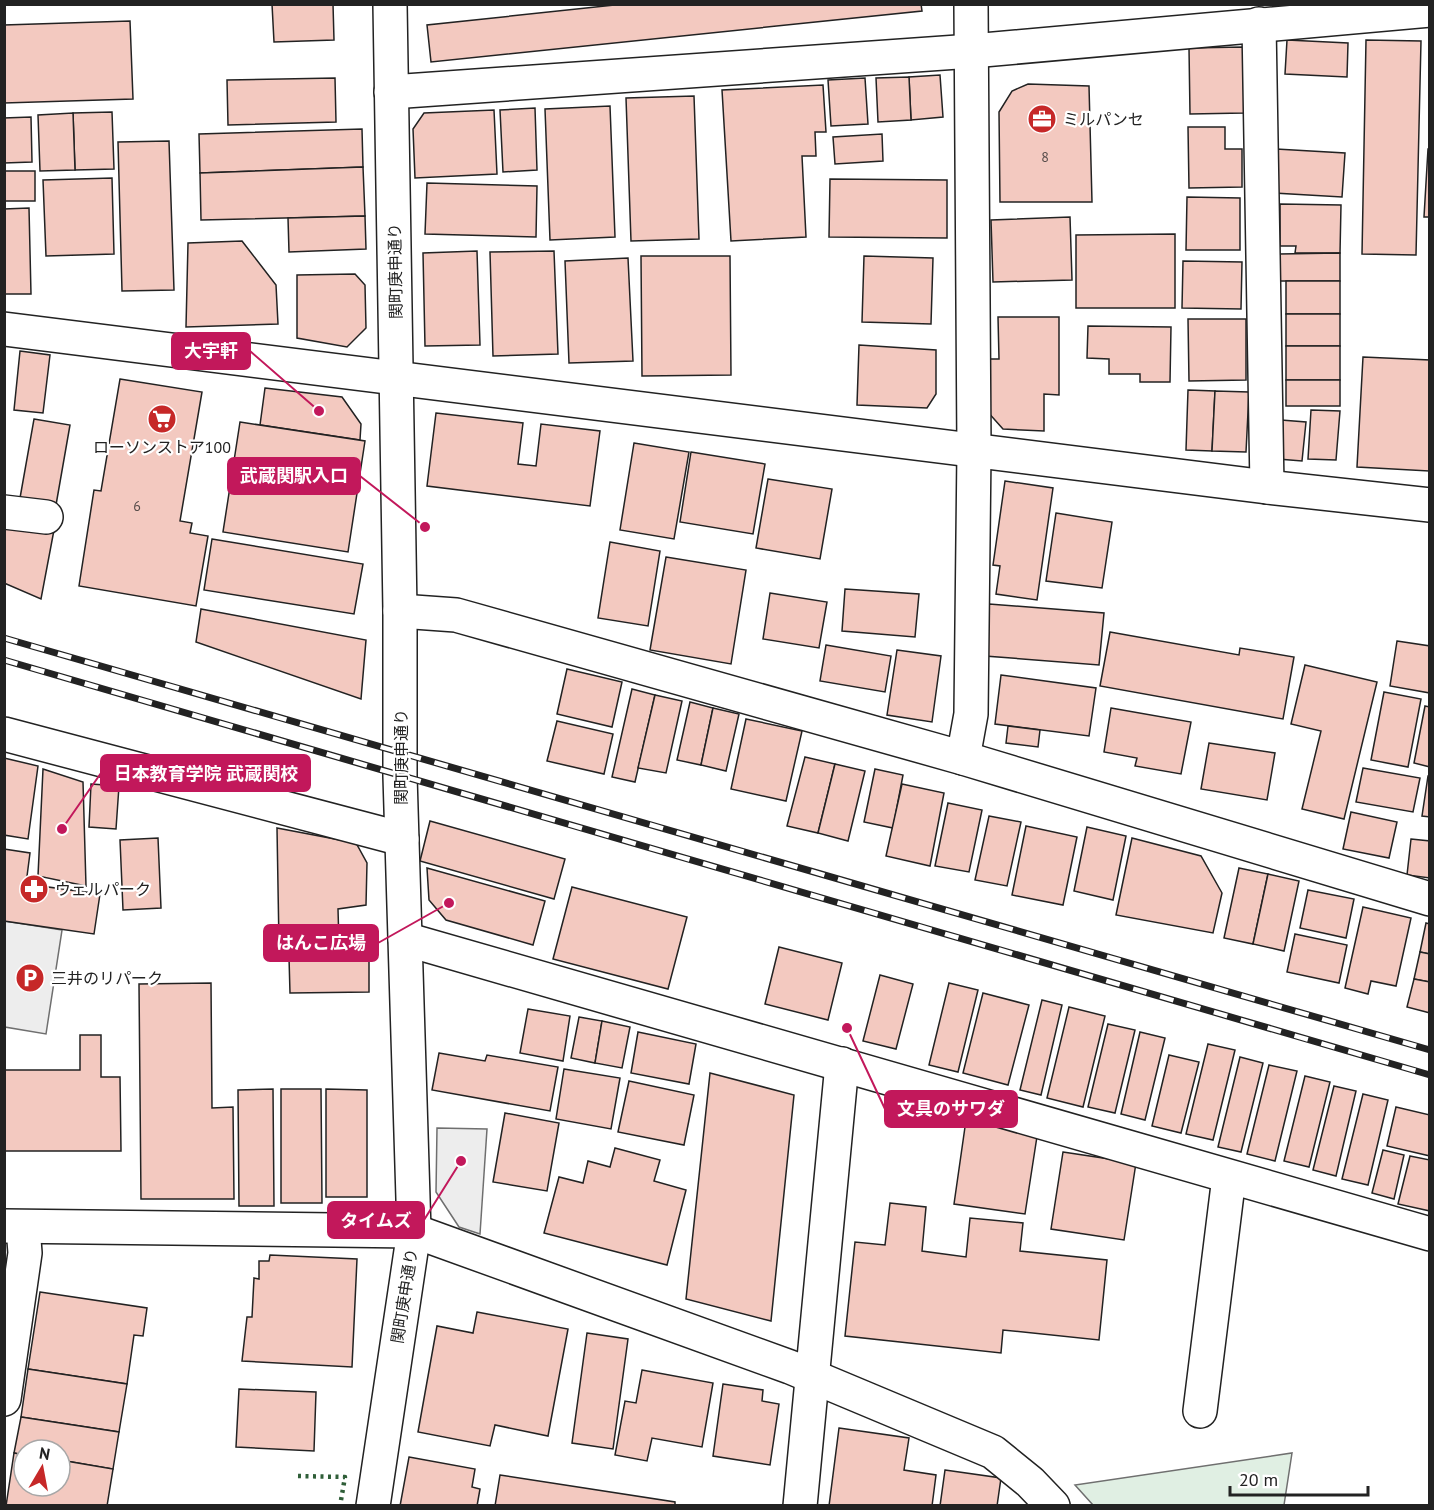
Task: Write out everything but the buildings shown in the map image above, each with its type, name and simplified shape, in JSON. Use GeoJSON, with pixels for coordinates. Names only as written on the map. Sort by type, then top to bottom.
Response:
{"type":"FeatureCollection","features":[{"type":"Feature","properties":{"kind":"street","name":"関町庚申通り"},"geometry":{"type":"LineString","coordinates":[[373,1506],[414,1231],[402,839],[390,4]]}},
{"type":"Feature","properties":{"kind":"street"},"geometry":{"type":"LineString","coordinates":[[963,758],[971,714],[974,450],[971,4]]}},
{"type":"Feature","properties":{"kind":"street"},"geometry":{"type":"LineString","coordinates":[[391,92],[972,51],[1430,10]]}},
{"type":"Feature","properties":{"kind":"street"},"geometry":{"type":"LineString","coordinates":[[1259,24],[1267,487]]}},
{"type":"Feature","properties":{"kind":"street"},"geometry":{"type":"LineString","coordinates":[[4,329],[1267,487],[1430,505]]}},
{"type":"Feature","properties":{"kind":"street"},"geometry":{"type":"LineString","coordinates":[[4,512],[46,518]]}},
{"type":"Feature","properties":{"kind":"street"},"geometry":{"type":"LineString","coordinates":[[400,611],[456,615],[963,758],[1430,899]]}},
{"type":"Feature","properties":{"kind":"street"},"geometry":{"type":"LineString","coordinates":[[4,734],[402,839]]}},
{"type":"Feature","properties":{"kind":"street"},"geometry":{"type":"LineString","coordinates":[[405,939],[1430,1234]]}},
{"type":"Feature","properties":{"kind":"street"},"geometry":{"type":"LineString","coordinates":[[800,1506],[842,1064]]}},
{"type":"Feature","properties":{"kind":"street"},"geometry":{"type":"LineString","coordinates":[[1200,1411],[1229,1177]]}},
{"type":"Feature","properties":{"kind":"street"},"geometry":{"type":"LineString","coordinates":[[4,1399],[26,1253],[14,1226],[414,1231],[813,1375],[993,1452],[1053,1506]]}},
{"type":"Feature","properties":{"kind":"green space"},"geometry":{"type":"Polygon","coordinates":[[[1292,1453],[1284,1505],[1093,1505],[1075,1485],[1292,1453]]]}},
{"type":"Feature","properties":{"kind":"shaded area","name":"三井のリパーク"},"geometry":{"type":"Polygon","coordinates":[[[5,921],[62,930],[46,1034],[5,1027],[5,921]]]}},
{"type":"Feature","properties":{"kind":"shaded area"},"geometry":{"type":"Polygon","coordinates":[[[437,1128],[487,1129],[480,1234],[459,1227],[436,1192],[437,1128]]]}},
{"type":"Feature","properties":{"kind":"railway"},"geometry":{"type":"LineString","coordinates":[[4,638],[1430,1050]]}},
{"type":"Feature","properties":{"kind":"railway"},"geometry":{"type":"LineString","coordinates":[[4,660],[1430,1075]]}},
{"type":"Feature","properties":{"kind":"hedge"},"geometry":{"type":"LineString","coordinates":[[298,1476],[345,1477],[340,1506]]}},
{"type":"Feature","properties":{"kind":"place","name":"ミルパンセ"},"geometry":{"type":"Point","coordinates":[1042,119]}},
{"type":"Feature","properties":{"kind":"place","name":"大宇軒"},"geometry":{"type":"Point","coordinates":[319,411]}},
{"type":"Feature","properties":{"kind":"place","name":"ローソンストア100"},"geometry":{"type":"Point","coordinates":[162,419]}},
{"type":"Feature","properties":{"kind":"place","name":"武蔵関駅入口"},"geometry":{"type":"Point","coordinates":[425,527]}},
{"type":"Feature","properties":{"kind":"place","name":"日本教育学院 武蔵関校"},"geometry":{"type":"Point","coordinates":[62,829]}},
{"type":"Feature","properties":{"kind":"place","name":"ウェルパーク"},"geometry":{"type":"Point","coordinates":[34,889]}},
{"type":"Feature","properties":{"kind":"place","name":"はんこ広場"},"geometry":{"type":"Point","coordinates":[449,903]}},
{"type":"Feature","properties":{"kind":"place","name":"三井のリパーク"},"geometry":{"type":"Point","coordinates":[30,978]}},
{"type":"Feature","properties":{"kind":"place","name":"文具のサワダ"},"geometry":{"type":"Point","coordinates":[847,1028]}},
{"type":"Feature","properties":{"kind":"place","name":"タイムズ"},"geometry":{"type":"Point","coordinates":[461,1161]}}]}
